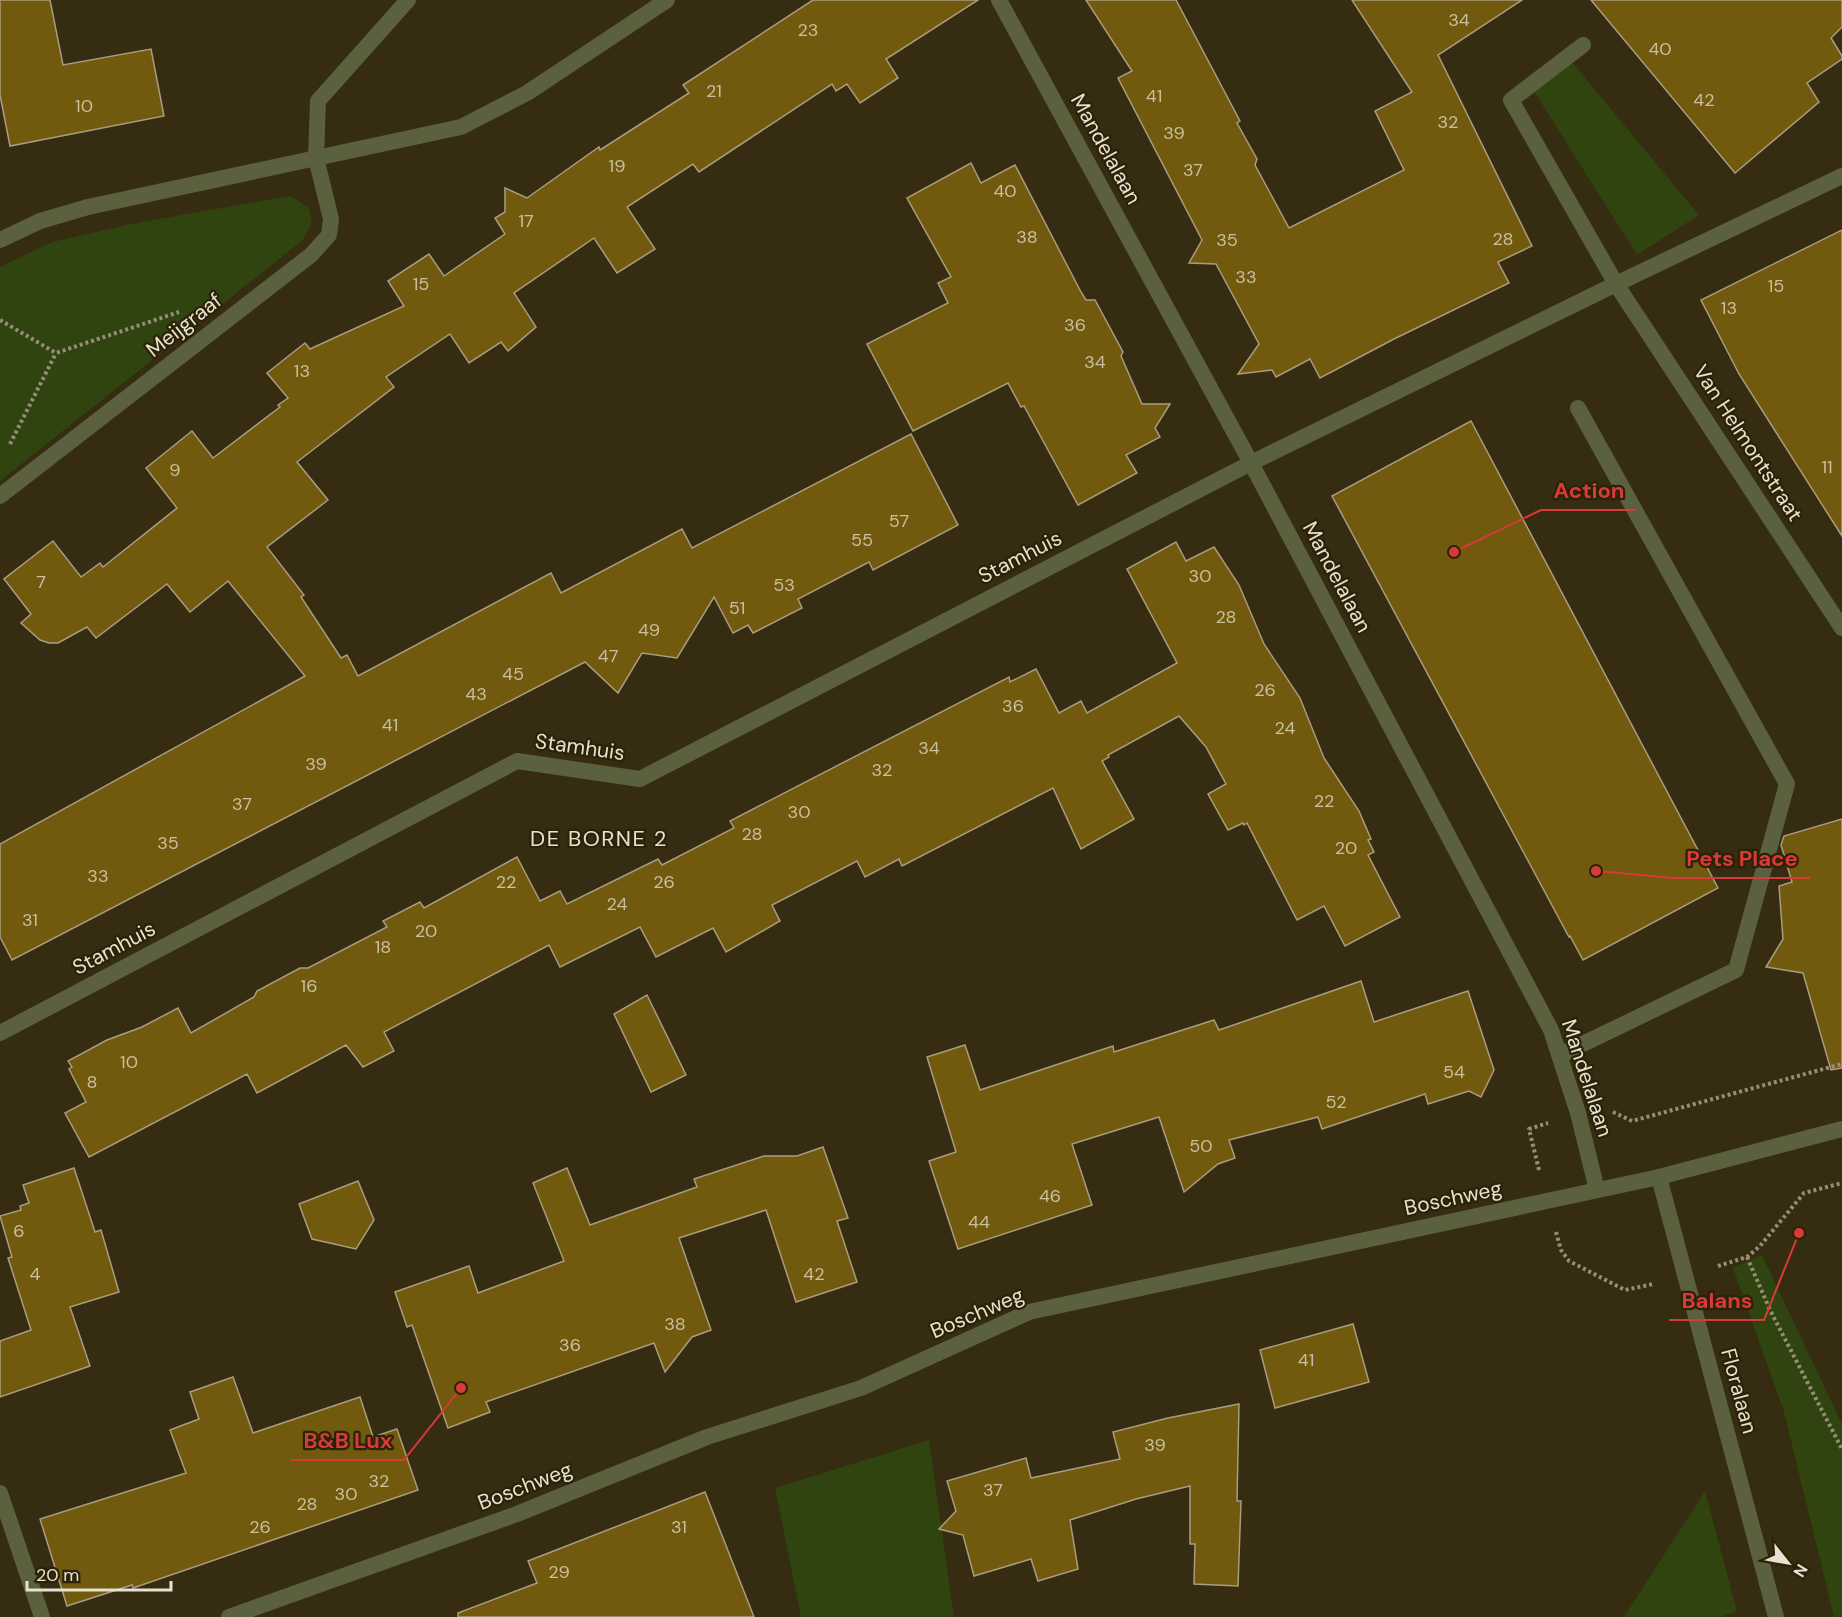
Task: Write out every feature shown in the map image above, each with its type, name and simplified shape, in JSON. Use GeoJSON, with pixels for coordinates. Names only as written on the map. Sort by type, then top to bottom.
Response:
{"type":"FeatureCollection","features":[{"type":"Feature","properties":{"kind":"street","name":"Meijgraaf"},"geometry":{"type":"LineString","coordinates":[[0,496],[311,255],[329,235],[331,219],[316,158],[318,101],[408,0]]}},
{"type":"Feature","properties":{"kind":"street"},"geometry":{"type":"LineString","coordinates":[[0,240],[40,221],[88,207],[461,127],[527,93],[667,0]]}},
{"type":"Feature","properties":{"kind":"street","name":"Mandelalaan"},"geometry":{"type":"LineString","coordinates":[[999,0],[1251,463],[1551,1030],[1578,1113],[1597,1190]]}},
{"type":"Feature","properties":{"kind":"street","name":"Van Helmontstraat"},"geometry":{"type":"LineString","coordinates":[[1583,45],[1511,100],[1616,284],[1842,628]]}},
{"type":"Feature","properties":{"kind":"street"},"geometry":{"type":"LineString","coordinates":[[1251,463],[1842,176]]}},
{"type":"Feature","properties":{"kind":"street"},"geometry":{"type":"LineString","coordinates":[[1560,1055],[1736,970],[1786,784],[1578,408]]}},
{"type":"Feature","properties":{"kind":"street","name":"Stamhuis"},"geometry":{"type":"LineString","coordinates":[[0,1033],[517,761],[640,779],[1251,463]]}},
{"type":"Feature","properties":{"kind":"street","name":"Boschweg"},"geometry":{"type":"LineString","coordinates":[[231,1617],[517,1515],[707,1437],[861,1388],[1029,1312],[1659,1177],[1842,1129]]}},
{"type":"Feature","properties":{"kind":"street","name":"Floralaan"},"geometry":{"type":"LineString","coordinates":[[1659,1177],[1776,1617]]}},
{"type":"Feature","properties":{"kind":"street"},"geometry":{"type":"LineString","coordinates":[[0,1493],[42,1617]]}},
{"type":"Feature","properties":{"kind":"path"},"geometry":{"type":"LineString","coordinates":[[17,483],[1,462],[56,353],[179,312],[201,340]]}},
{"type":"Feature","properties":{"kind":"path"},"geometry":{"type":"LineString","coordinates":[[0,320],[56,353]]}},
{"type":"Feature","properties":{"kind":"path"},"geometry":{"type":"LineString","coordinates":[[1578,1113],[1607,1110],[1632,1121],[1842,1064]]}},
{"type":"Feature","properties":{"kind":"path"},"geometry":{"type":"LineString","coordinates":[[1842,1183],[1804,1193],[1760,1246],[1747,1257],[1770,1310],[1842,1449]]}},
{"type":"Feature","properties":{"kind":"green space"},"geometry":{"type":"Polygon","coordinates":[[[1571,61],[1699,215],[1637,255],[1530,85],[1571,61]]]}},
{"type":"Feature","properties":{"kind":"green space"},"geometry":{"type":"Polygon","coordinates":[[[290,196],[308,207],[312,222],[303,240],[0,481],[0,267],[52,242],[141,222],[290,196]]]}},
{"type":"Feature","properties":{"kind":"green space"},"geometry":{"type":"Polygon","coordinates":[[[1762,1255],[1842,1424],[1842,1617],[1834,1617],[1784,1412],[1733,1268],[1762,1255]]]}},
{"type":"Feature","properties":{"kind":"green space"},"geometry":{"type":"Polygon","coordinates":[[[929,1440],[954,1617],[801,1617],[775,1488],[929,1440]]]}},
{"type":"Feature","properties":{"kind":"green space"},"geometry":{"type":"Polygon","coordinates":[[[1705,1491],[1737,1611],[1721,1617],[1624,1617],[1705,1491]]]}},
{"type":"Feature","properties":{"kind":"building"},"geometry":{"type":"Polygon","coordinates":[[[0,0],[50,0],[63,65],[151,49],[164,116],[10,146],[0,95],[0,0]]]}},
{"type":"Feature","properties":{"kind":"building"},"geometry":{"type":"Polygon","coordinates":[[[813,0],[978,0],[886,59],[898,78],[860,103],[847,84],[836,91],[832,84],[699,172],[693,164],[627,207],[655,249],[617,273],[594,238],[514,293],[536,327],[508,351],[501,342],[469,363],[450,334],[386,377],[394,387],[297,462],[328,500],[267,547],[304,595],[301,597],[341,658],[347,655],[358,676],[551,573],[561,593],[682,529],[692,548],[911,434],[958,525],[873,570],[869,562],[798,599],[802,608],[753,633],[748,625],[733,633],[714,597],[677,658],[642,653],[618,693],[585,662],[12,960],[0,937],[0,844],[305,676],[228,581],[190,612],[167,584],[96,638],[87,627],[58,643],[49,643],[40,640],[21,623],[31,614],[4,579],[53,541],[81,577],[100,563],[103,567],[177,508],[146,468],[192,431],[213,458],[280,407],[278,405],[288,398],[267,373],[305,343],[310,349],[404,306],[388,281],[429,254],[444,276],[505,234],[495,218],[505,212],[505,188],[527,198],[599,147],[600,150],[689,93],[683,85],[813,0]]]}},
{"type":"Feature","properties":{"kind":"building"},"geometry":{"type":"Polygon","coordinates":[[[1086,0],[1176,0],[1240,121],[1237,123],[1257,159],[1255,165],[1289,228],[1404,170],[1375,111],[1412,92],[1352,0],[1522,0],[1438,55],[1532,246],[1498,262],[1509,283],[1320,378],[1310,359],[1276,377],[1272,370],[1238,374],[1259,344],[1216,264],[1189,263],[1202,240],[1118,78],[1132,71],[1086,0]]]}},
{"type":"Feature","properties":{"kind":"building"},"geometry":{"type":"Polygon","coordinates":[[[1591,0],[1842,0],[1842,27],[1831,38],[1842,59],[1807,83],[1819,102],[1735,173],[1591,0]]]}},
{"type":"Feature","properties":{"kind":"building"},"geometry":{"type":"Polygon","coordinates":[[[971,163],[981,183],[1015,165],[1081,292],[1086,300],[1095,300],[1123,352],[1121,356],[1142,404],[1170,404],[1155,428],[1160,437],[1126,455],[1137,473],[1078,505],[1024,406],[1021,407],[1008,383],[913,431],[867,344],[948,303],[938,283],[951,277],[907,198],[971,163]]]}},
{"type":"Feature","properties":{"kind":"building"},"geometry":{"type":"Polygon","coordinates":[[[1842,230],[1842,536],[1739,374],[1701,300],[1842,230]]]}},
{"type":"Feature","properties":{"kind":"building"},"geometry":{"type":"Polygon","coordinates":[[[1471,421],[1718,888],[1583,960],[1332,496],[1471,421]]]}},
{"type":"Feature","properties":{"kind":"building"},"geometry":{"type":"Polygon","coordinates":[[[1176,542],[1186,561],[1214,547],[1239,585],[1264,644],[1300,698],[1324,758],[1359,811],[1374,852],[1368,855],[1400,917],[1345,946],[1324,906],[1297,920],[1247,823],[1228,830],[1208,794],[1226,784],[1206,747],[1179,716],[1108,755],[1109,757],[1102,761],[1134,819],[1081,849],[1053,788],[902,866],[899,859],[865,877],[857,861],[772,905],[780,921],[726,952],[713,928],[656,957],[640,927],[560,967],[549,945],[384,1032],[394,1051],[363,1067],[346,1045],[257,1093],[247,1074],[89,1157],[65,1113],[86,1102],[69,1069],[72,1067],[68,1061],[107,1040],[142,1027],[178,1008],[191,1033],[254,997],[257,991],[300,968],[308,968],[387,927],[383,921],[420,902],[424,908],[517,857],[540,901],[560,891],[567,904],[658,859],[662,865],[734,828],[730,821],[1009,677],[1010,682],[1036,669],[1059,713],[1081,701],[1087,713],[1177,663],[1127,569],[1176,542]]]}},
{"type":"Feature","properties":{"kind":"building"},"geometry":{"type":"Polygon","coordinates":[[[1842,819],[1842,1068],[1831,1070],[1803,973],[1766,967],[1783,939],[1779,886],[1792,882],[1781,845],[1784,836],[1842,819]]]}},
{"type":"Feature","properties":{"kind":"building"},"geometry":{"type":"Polygon","coordinates":[[[1361,981],[1374,1022],[1468,991],[1494,1070],[1481,1097],[1469,1091],[1428,1104],[1425,1094],[1322,1129],[1318,1117],[1229,1140],[1235,1158],[1218,1164],[1184,1192],[1159,1117],[1072,1144],[1092,1205],[958,1249],[929,1161],[956,1152],[927,1057],[965,1045],[980,1090],[1113,1046],[1114,1052],[1214,1020],[1219,1030],[1361,981]]]}},
{"type":"Feature","properties":{"kind":"building"},"geometry":{"type":"Polygon","coordinates":[[[647,995],[686,1075],[651,1092],[614,1014],[647,995]]]}},
{"type":"Feature","properties":{"kind":"building"},"geometry":{"type":"Polygon","coordinates":[[[823,1147],[848,1218],[837,1221],[857,1282],[796,1302],[766,1210],[679,1238],[711,1330],[692,1337],[665,1372],[654,1343],[486,1402],[490,1412],[448,1428],[412,1325],[407,1327],[395,1292],[469,1266],[478,1293],[564,1261],[533,1183],[567,1168],[590,1225],[697,1187],[694,1179],[764,1156],[797,1156],[823,1147]]]}},
{"type":"Feature","properties":{"kind":"building"},"geometry":{"type":"Polygon","coordinates":[[[74,1168],[95,1232],[101,1230],[119,1292],[70,1307],[90,1366],[0,1397],[0,1341],[31,1330],[8,1258],[12,1257],[0,1216],[21,1210],[20,1206],[29,1203],[23,1185],[74,1168]]]}},
{"type":"Feature","properties":{"kind":"building"},"geometry":{"type":"Polygon","coordinates":[[[358,1181],[374,1220],[356,1249],[312,1239],[299,1204],[358,1181]]]}},
{"type":"Feature","properties":{"kind":"building"},"geometry":{"type":"Polygon","coordinates":[[[1353,1324],[1369,1382],[1275,1408],[1260,1350],[1353,1324]]]}},
{"type":"Feature","properties":{"kind":"building"},"geometry":{"type":"Polygon","coordinates":[[[233,1377],[253,1433],[360,1397],[373,1437],[397,1429],[418,1490],[133,1588],[132,1585],[67,1606],[40,1519],[186,1473],[170,1430],[199,1419],[190,1392],[233,1377]]]}},
{"type":"Feature","properties":{"kind":"building"},"geometry":{"type":"Polygon","coordinates":[[[1239,1404],[1237,1501],[1241,1501],[1238,1586],[1194,1584],[1195,1544],[1190,1544],[1190,1486],[1136,1499],[1070,1520],[1078,1569],[1038,1581],[1031,1559],[974,1576],[963,1535],[939,1529],[956,1511],[947,1481],[1026,1458],[1031,1478],[1120,1459],[1113,1432],[1239,1404]]]}},
{"type":"Feature","properties":{"kind":"building"},"geometry":{"type":"Polygon","coordinates":[[[705,1492],[754,1617],[458,1617],[458,1613],[537,1583],[528,1561],[705,1492]]]}},
{"type":"Feature","properties":{"kind":"place","name":"Action"},"geometry":{"type":"Point","coordinates":[1454,552]}},
{"type":"Feature","properties":{"kind":"place","name":"Pets Place"},"geometry":{"type":"Point","coordinates":[1596,871]}},
{"type":"Feature","properties":{"kind":"place","name":"Balans"},"geometry":{"type":"Point","coordinates":[1799,1233]}},
{"type":"Feature","properties":{"kind":"place","name":"B&B Lux"},"geometry":{"type":"Point","coordinates":[461,1388]}},
{"type":"Feature","properties":{"kind":"district","name":"DE BORNE 2"},"geometry":{"type":"Point","coordinates":[599,838]}}]}
